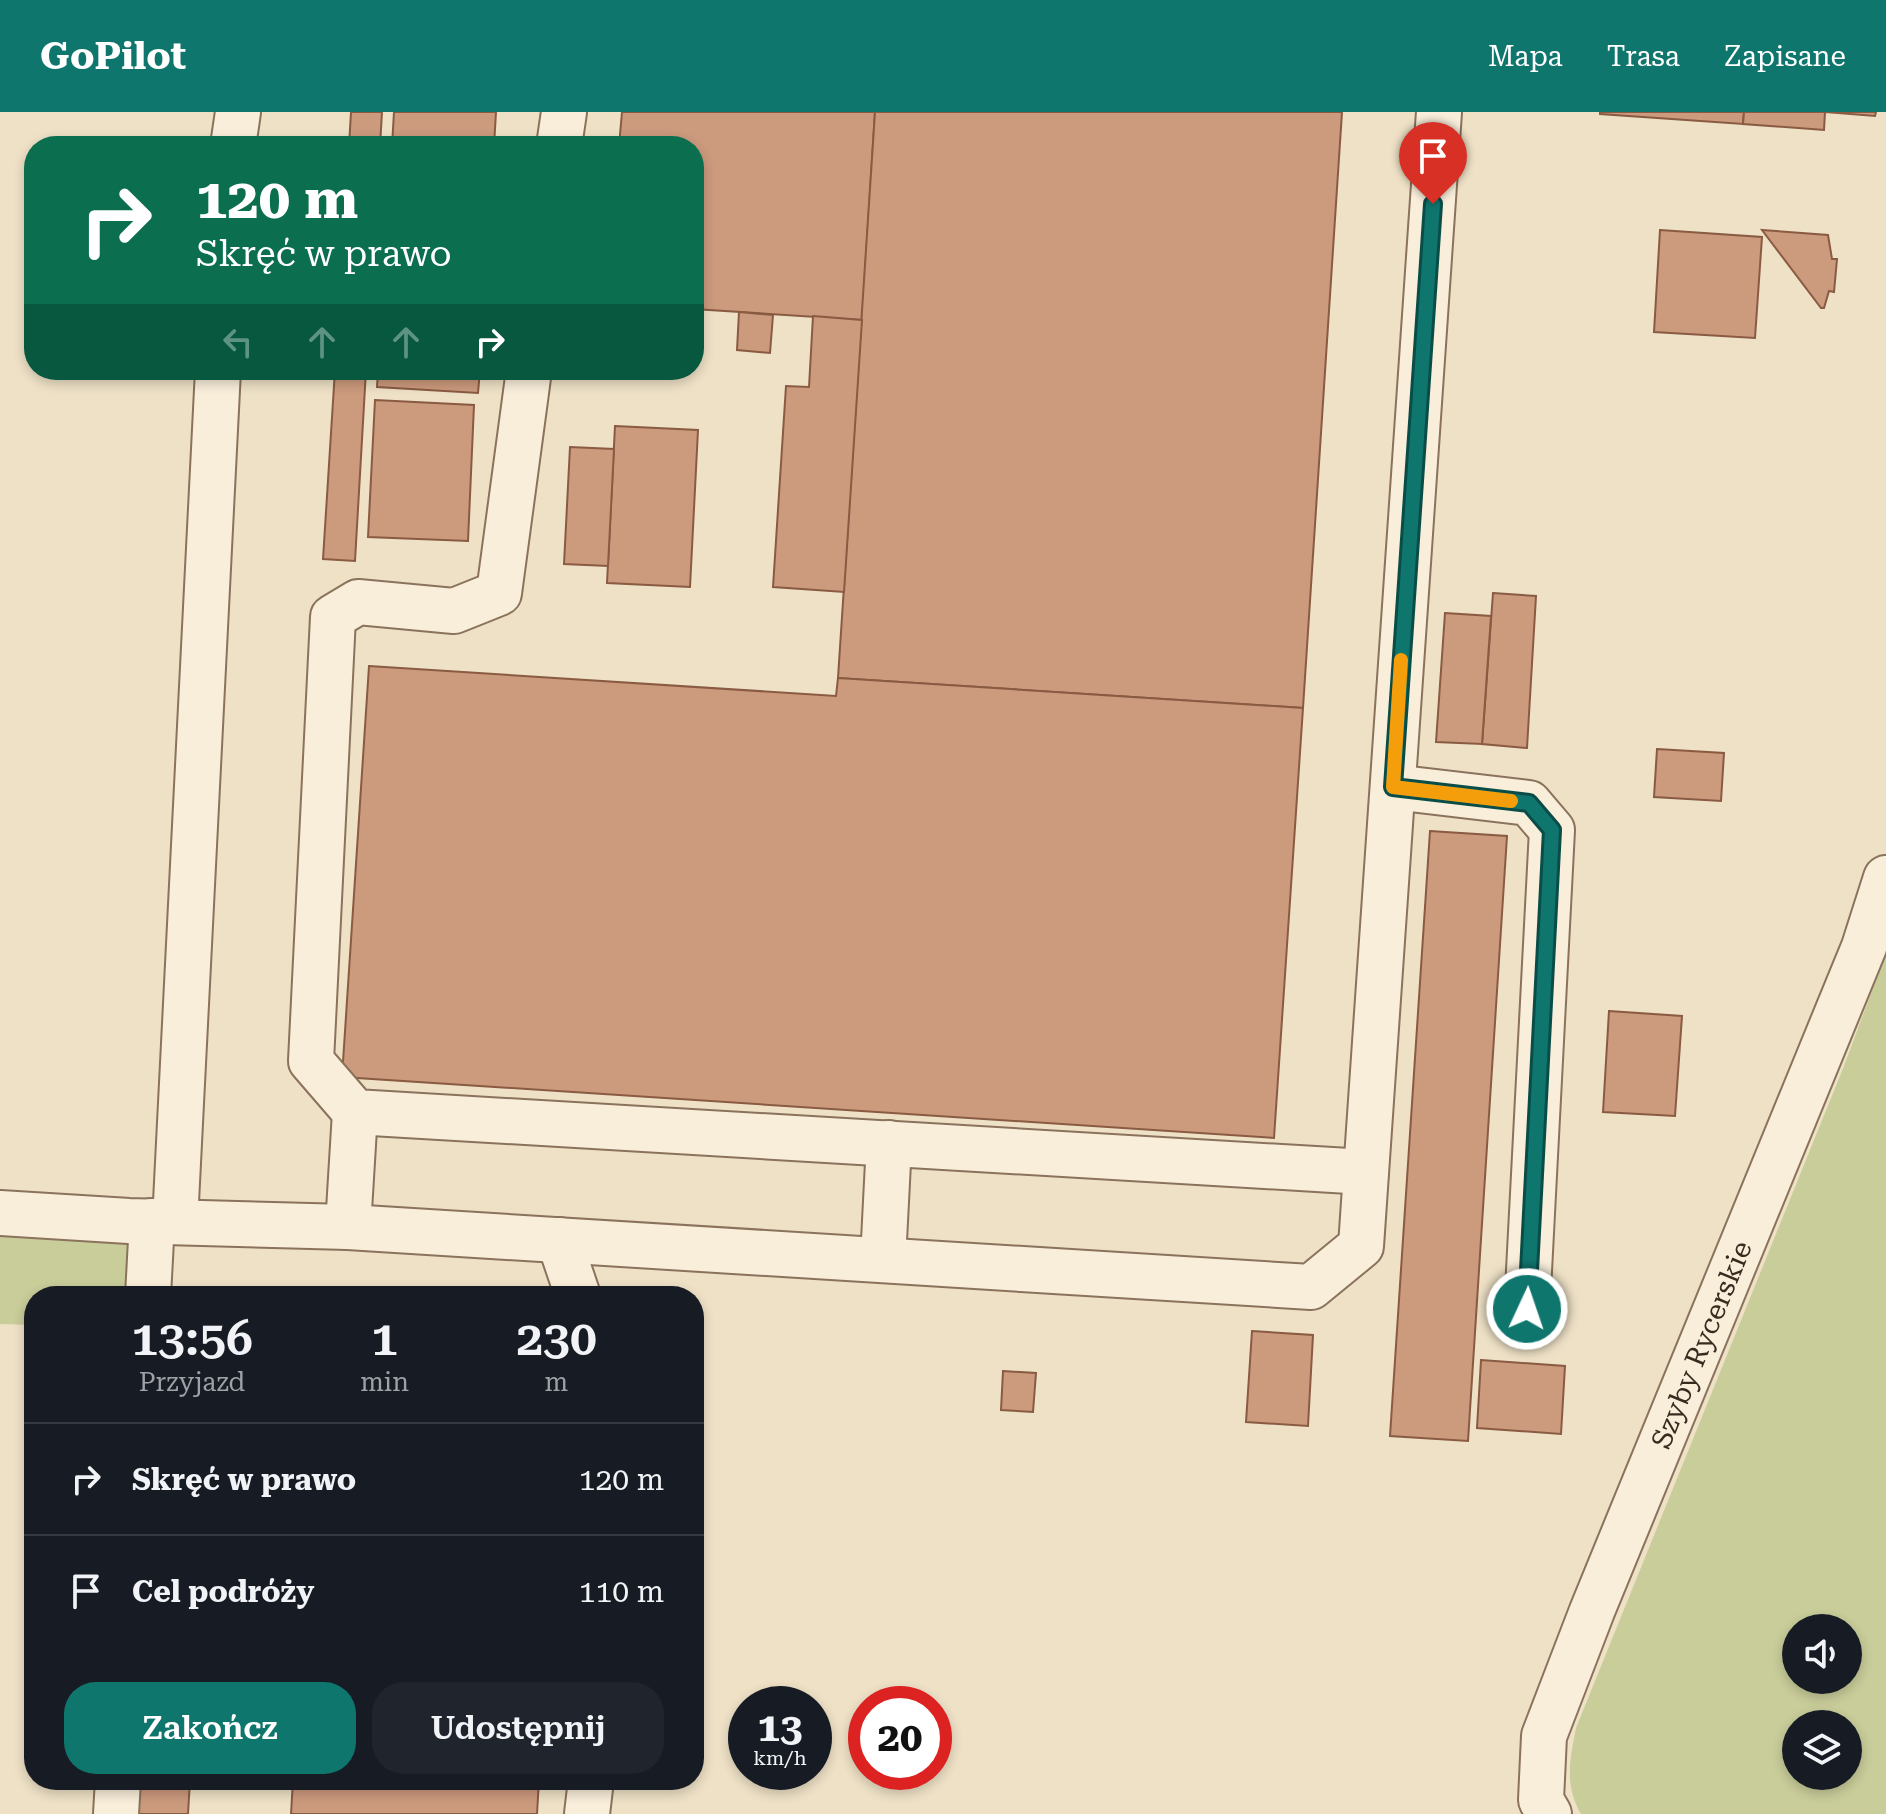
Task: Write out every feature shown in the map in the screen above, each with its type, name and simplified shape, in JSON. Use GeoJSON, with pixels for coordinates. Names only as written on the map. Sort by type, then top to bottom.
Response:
{"type":"FeatureCollection","features":[{"type":"Feature","properties":{"kind":"street"},"geometry":{"type":"LineString","coordinates":[[234,136],[238,112]]}},
{"type":"Feature","properties":{"kind":"street"},"geometry":{"type":"LineString","coordinates":[[560,136],[564,112]]}},
{"type":"Feature","properties":{"kind":"street"},"geometry":{"type":"LineString","coordinates":[[0,1213],[164,1222],[348,1227],[1311,1287],[1361,1246],[1439,112]]}},
{"type":"Feature","properties":{"kind":"street"},"geometry":{"type":"LineString","coordinates":[[150,1286],[164,1222],[217,380]]}},
{"type":"Feature","properties":{"kind":"street"},"geometry":{"type":"LineString","coordinates":[[348,1227],[355,1112],[311,1061],[333,617],[358,602],[454,611],[499,593],[528,380]]}},
{"type":"Feature","properties":{"kind":"street"},"geometry":{"type":"LineString","coordinates":[[1393,787],[1529,803],[1552,830],[1527,1309]]}},
{"type":"Feature","properties":{"kind":"street","name":"Szyby Rycerskie"},"geometry":{"type":"LineString","coordinates":[[1549,1814],[1541,1800],[1544,1736],[1864,947],[1886,878]]}},
{"type":"Feature","properties":{"kind":"street"},"geometry":{"type":"LineString","coordinates":[[355,1112],[1366,1172]]}},
{"type":"Feature","properties":{"kind":"street"},"geometry":{"type":"LineString","coordinates":[[883,1260],[889,1143]]}},
{"type":"Feature","properties":{"kind":"street"},"geometry":{"type":"LineString","coordinates":[[559,1240],[575,1286]]}},
{"type":"Feature","properties":{"kind":"street"},"geometry":{"type":"LineString","coordinates":[[116,1814],[117,1790]]}},
{"type":"Feature","properties":{"kind":"street"},"geometry":{"type":"LineString","coordinates":[[587,1814],[590,1790]]}},
{"type":"Feature","properties":{"kind":"green space"},"geometry":{"type":"Polygon","coordinates":[[[1886,953],[1886,1814],[1581,1814],[1570,1782],[1576,1728],[1844,1066],[1886,953]]]}},
{"type":"Feature","properties":{"kind":"green space"},"geometry":{"type":"Polygon","coordinates":[[[0,1227],[113,1236],[128,1244],[126,1286],[24,1286],[24,1325],[0,1324],[0,1227]]]}},
{"type":"Feature","properties":{"kind":"building"},"geometry":{"type":"Polygon","coordinates":[[[351,112],[382,112],[381,136],[350,136],[351,112]]]}},
{"type":"Feature","properties":{"kind":"building"},"geometry":{"type":"Polygon","coordinates":[[[394,112],[496,112],[495,136],[393,136],[394,112]]]}},
{"type":"Feature","properties":{"kind":"building"},"geometry":{"type":"Polygon","coordinates":[[[622,112],[875,112],[862,320],[704,310],[704,136],[620,136],[622,112]]]}},
{"type":"Feature","properties":{"kind":"building"},"geometry":{"type":"Polygon","coordinates":[[[875,112],[1342,112],[1303,708],[838,678],[875,112]]]}},
{"type":"Feature","properties":{"kind":"building"},"geometry":{"type":"Polygon","coordinates":[[[1600,112],[1744,112],[1743,124],[1600,112]]]}},
{"type":"Feature","properties":{"kind":"building"},"geometry":{"type":"Polygon","coordinates":[[[1744,112],[1825,112],[1824,130],[1743,124],[1744,112]]]}},
{"type":"Feature","properties":{"kind":"building"},"geometry":{"type":"Polygon","coordinates":[[[1825,112],[1876,112],[1875,116],[1825,112]]]}},
{"type":"Feature","properties":{"kind":"building"},"geometry":{"type":"Polygon","coordinates":[[[1660,230],[1762,237],[1755,338],[1654,332],[1660,230]]]}},
{"type":"Feature","properties":{"kind":"building"},"geometry":{"type":"Polygon","coordinates":[[[1762,230],[1828,235],[1832,259],[1837,259],[1834,292],[1829,291],[1824,308],[1821,308],[1762,230]]]}},
{"type":"Feature","properties":{"kind":"building"},"geometry":{"type":"Polygon","coordinates":[[[739,312],[773,315],[770,353],[737,350],[739,312]]]}},
{"type":"Feature","properties":{"kind":"building"},"geometry":{"type":"Polygon","coordinates":[[[813,316],[862,320],[844,592],[773,587],[786,386],[809,387],[813,316]]]}},
{"type":"Feature","properties":{"kind":"building"},"geometry":{"type":"Polygon","coordinates":[[[334,380],[365,380],[355,561],[323,559],[334,380]]]}},
{"type":"Feature","properties":{"kind":"building"},"geometry":{"type":"Polygon","coordinates":[[[377,380],[479,380],[478,393],[377,387],[377,380]]]}},
{"type":"Feature","properties":{"kind":"building"},"geometry":{"type":"Polygon","coordinates":[[[375,400],[474,405],[468,541],[368,537],[375,400]]]}},
{"type":"Feature","properties":{"kind":"building"},"geometry":{"type":"Polygon","coordinates":[[[615,426],[698,430],[690,587],[607,583],[615,426]]]}},
{"type":"Feature","properties":{"kind":"building"},"geometry":{"type":"Polygon","coordinates":[[[570,447],[614,449],[608,566],[564,564],[570,447]]]}},
{"type":"Feature","properties":{"kind":"building"},"geometry":{"type":"Polygon","coordinates":[[[1493,593],[1536,596],[1527,748],[1482,744],[1493,593]]]}},
{"type":"Feature","properties":{"kind":"building"},"geometry":{"type":"Polygon","coordinates":[[[1445,613],[1491,616],[1482,744],[1436,742],[1445,613]]]}},
{"type":"Feature","properties":{"kind":"building"},"geometry":{"type":"Polygon","coordinates":[[[369,666],[836,696],[838,678],[1303,708],[1274,1138],[342,1077],[369,666]]]}},
{"type":"Feature","properties":{"kind":"building"},"geometry":{"type":"Polygon","coordinates":[[[1657,749],[1724,753],[1721,801],[1654,797],[1657,749]]]}},
{"type":"Feature","properties":{"kind":"building"},"geometry":{"type":"Polygon","coordinates":[[[1430,831],[1507,836],[1468,1441],[1390,1436],[1430,831]]]}},
{"type":"Feature","properties":{"kind":"building"},"geometry":{"type":"Polygon","coordinates":[[[1609,1011],[1682,1016],[1675,1116],[1603,1112],[1609,1011]]]}},
{"type":"Feature","properties":{"kind":"building"},"geometry":{"type":"Polygon","coordinates":[[[1252,1331],[1313,1335],[1308,1426],[1246,1422],[1252,1331]]]}},
{"type":"Feature","properties":{"kind":"building"},"geometry":{"type":"Polygon","coordinates":[[[1481,1360],[1565,1366],[1561,1434],[1477,1428],[1481,1360]]]}},
{"type":"Feature","properties":{"kind":"building"},"geometry":{"type":"Polygon","coordinates":[[[1003,1371],[1036,1373],[1033,1412],[1001,1410],[1003,1371]]]}},
{"type":"Feature","properties":{"kind":"building"},"geometry":{"type":"Polygon","coordinates":[[[136,1790],[189,1790],[188,1814],[135,1814],[136,1790]]]}},
{"type":"Feature","properties":{"kind":"building"},"geometry":{"type":"Polygon","coordinates":[[[292,1790],[538,1790],[537,1814],[291,1814],[292,1790]]]}},
{"type":"Feature","properties":{"kind":"slow traffic"},"geometry":{"type":"LineString","coordinates":[[1401,660],[1393,787],[1511,801]]}},
{"type":"Feature","properties":{"kind":"route"},"geometry":{"type":"LineString","coordinates":[[1433,204],[1393,787],[1529,803],[1552,830],[1527,1309]]}}]}
